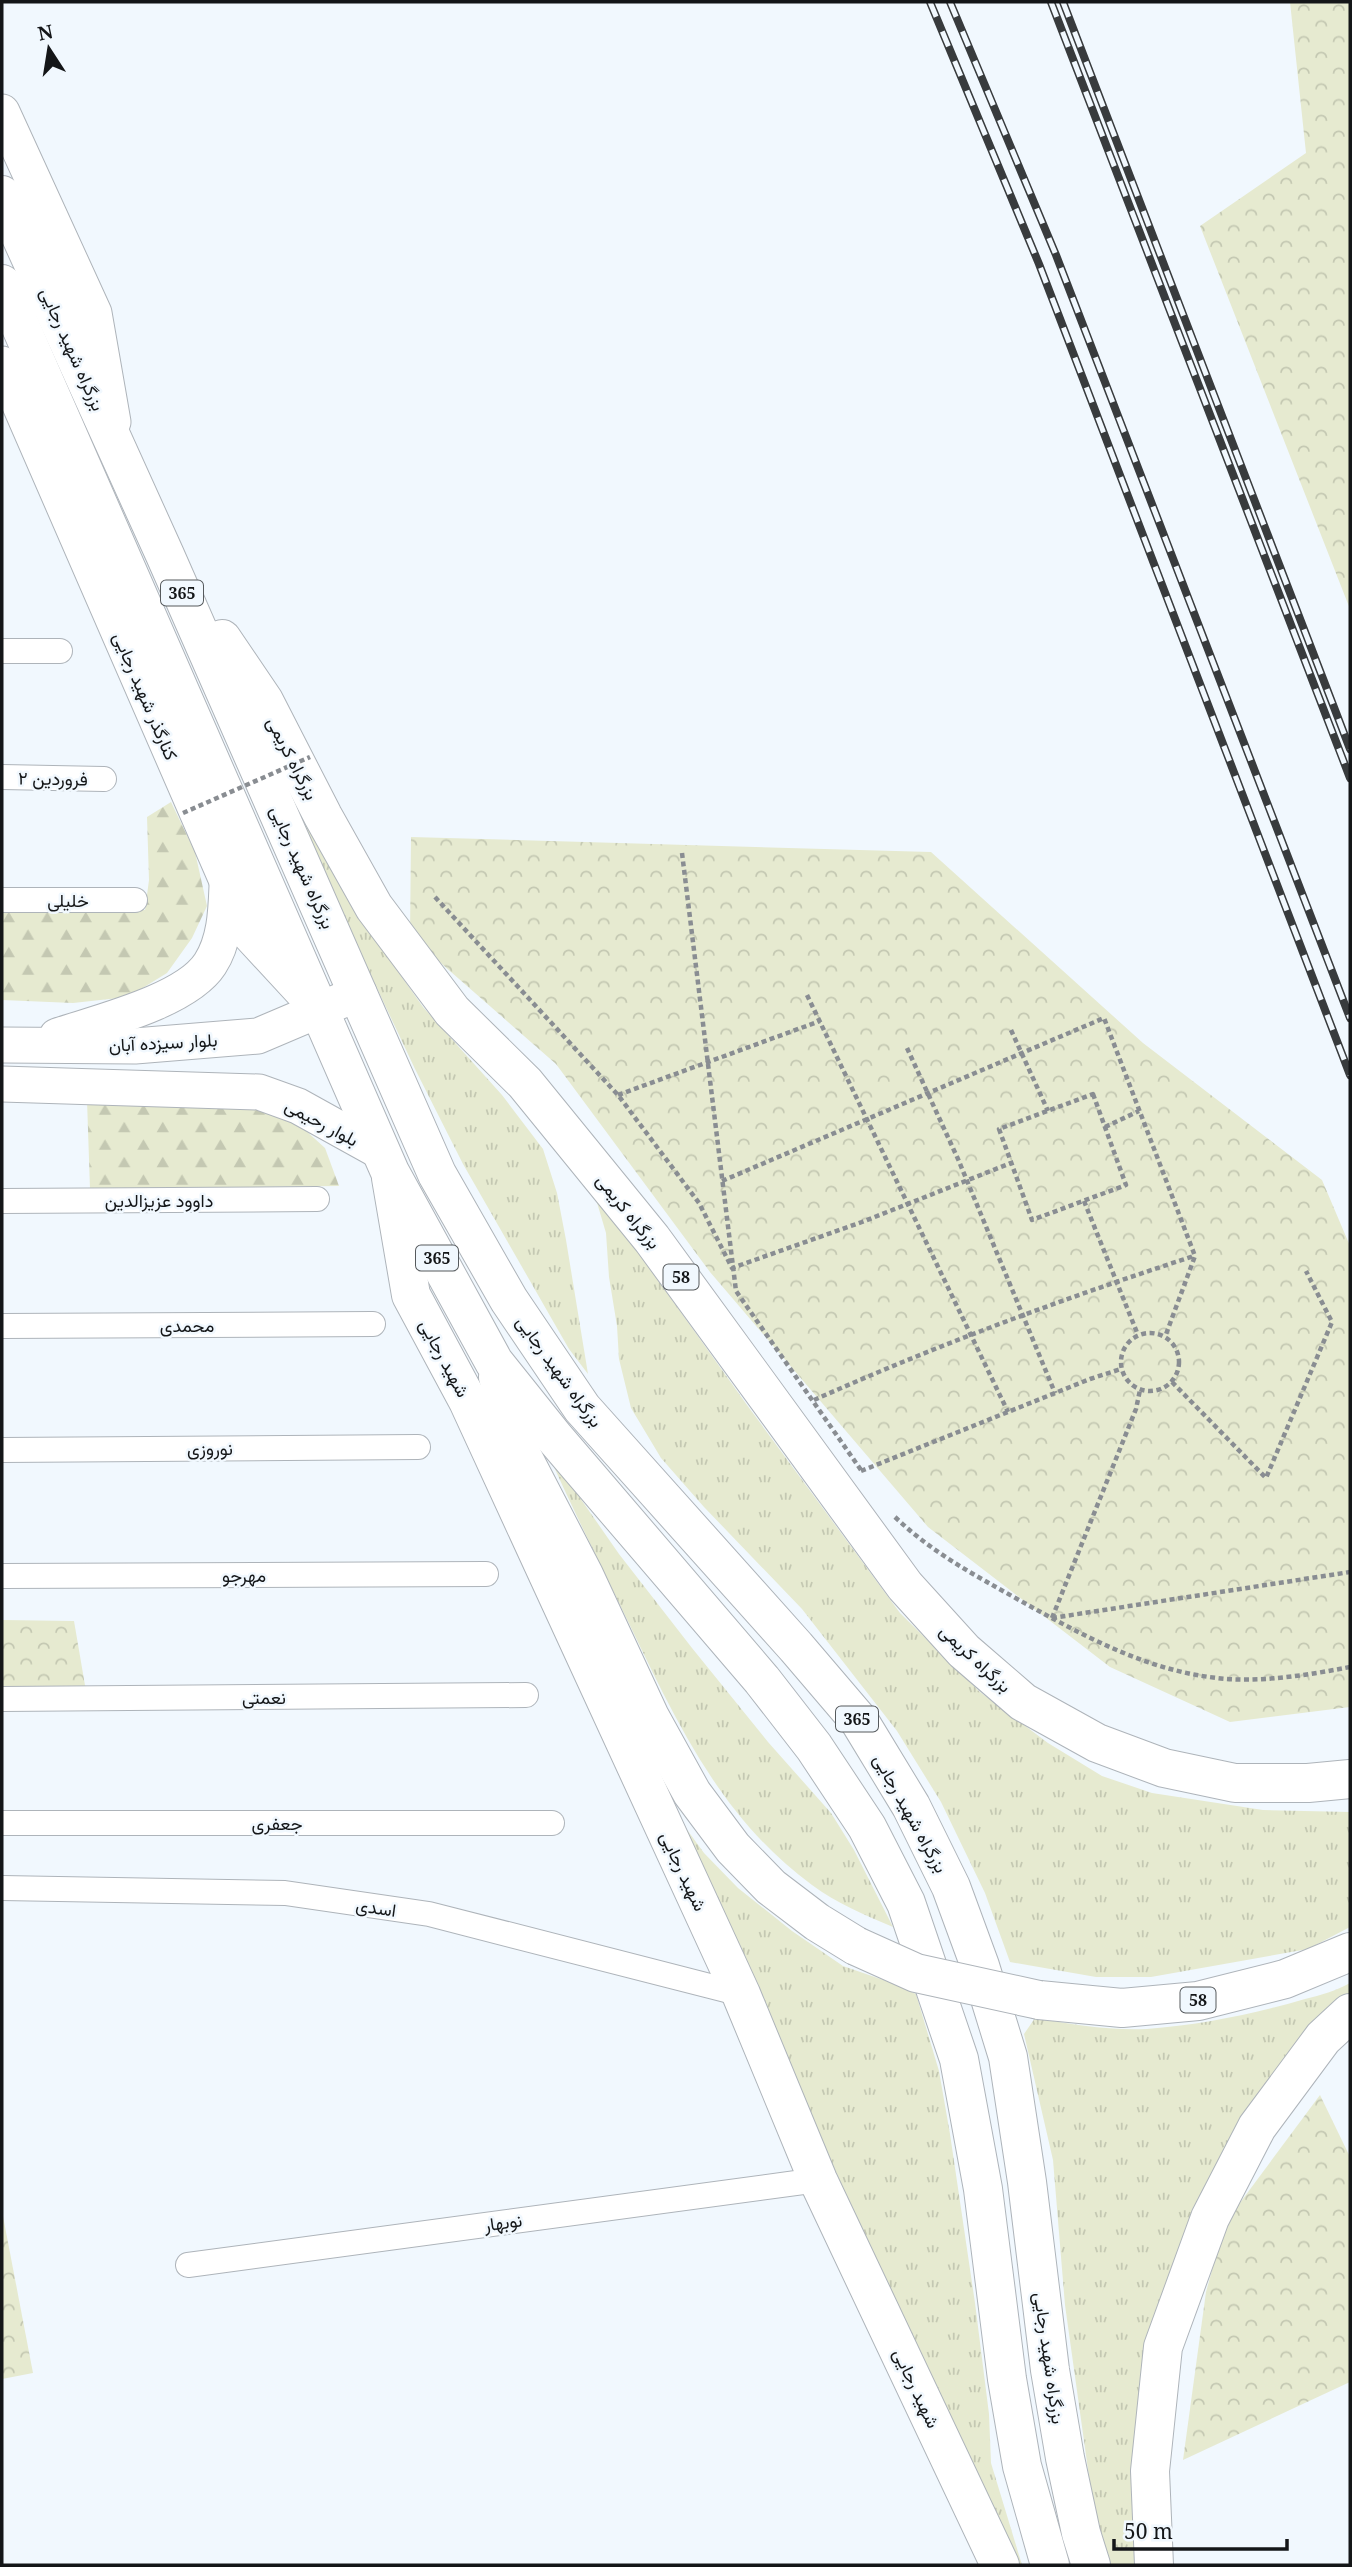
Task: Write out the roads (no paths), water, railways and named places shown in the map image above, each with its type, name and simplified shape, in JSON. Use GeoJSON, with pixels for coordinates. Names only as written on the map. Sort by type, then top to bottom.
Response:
{"type":"FeatureCollection","features":[{"type":"Feature","properties":{"kind":"main road"},"geometry":{"type":"LineString","coordinates":[[2,111],[94,313],[118,450]]}},
{"type":"Feature","properties":{"kind":"main road","name":"بزرگراه شهید رجایی"},"geometry":{"type":"LineString","coordinates":[[2,195],[165,555],[437,1174],[509,1300],[582,1408],[860,1722],[911,1806],[951,1887],[980,1966],[1008,2057],[1027,2182],[1050,2370],[1081,2533],[1091,2565]]}},
{"type":"Feature","properties":{"kind":"main road","name":"365"},"geometry":{"type":"LineString","coordinates":[[2,284],[386,1162],[494,1362],[554,1437],[762,1680],[807,1738],[867,1827],[906,1903],[959,2059],[983,2189],[1021,2466],[1050,2565]]}},
{"type":"Feature","properties":{"kind":"main road","name":"کنارگذر شهید رجایی"},"geometry":{"type":"LineString","coordinates":[[2,364],[251,936],[319,1010]]}},
{"type":"Feature","properties":{"kind":"main road","name":"بزرگراه کریمی"},"geometry":{"type":"LineString","coordinates":[[165,555],[264,701],[323,816],[374,907],[452,1010],[525,1083],[846,1477],[905,1586],[964,1651],[1023,1702],[1097,1743],[1164,1768],[1236,1783],[1308,1783],[1350,1779]]}},
{"type":"Feature","properties":{"kind":"main road"},"geometry":{"type":"LineString","coordinates":[[16,1045],[143,1007],[185,988],[210,964],[225,928],[228,883]]}},
{"type":"Feature","properties":{"kind":"main road"},"geometry":{"type":"LineString","coordinates":[[319,1010],[359,993]]}},
{"type":"Feature","properties":{"kind":"main road","name":"بلوار سیزده آبان"},"geometry":{"type":"LineString","coordinates":[[16,1045],[135,1046],[258,1036],[319,1010]]}},
{"type":"Feature","properties":{"kind":"main road"},"geometry":{"type":"LineString","coordinates":[[2,1084],[221,1090],[239,1077],[242,1068],[238,1052],[231,1046],[212,1040]]}},
{"type":"Feature","properties":{"kind":"main road","name":"بلوار رحیمی"},"geometry":{"type":"LineString","coordinates":[[221,1090],[259,1092],[298,1106],[386,1162]]}},
{"type":"Feature","properties":{"kind":"main road","name":"شهید رجایی"},"geometry":{"type":"LineString","coordinates":[[386,1162],[411,1295],[468,1401],[741,1994],[818,2180],[1000,2565]]}},
{"type":"Feature","properties":{"kind":"main road","name":"58"},"geometry":{"type":"LineString","coordinates":[[494,1362],[517,1446],[584,1575],[650,1717],[692,1793],[733,1847],[771,1887],[817,1922],[856,1946],[916,1973],[1039,2000],[1122,2008],[1198,2001],[1285,1979],[1350,1952]]}},
{"type":"Feature","properties":{"kind":"main road"},"geometry":{"type":"LineString","coordinates":[[1154,2565],[1150,2472],[1163,2347],[1210,2218],[1257,2127],[1323,2038],[1350,2013]]}},
{"type":"Feature","properties":{"kind":"street"},"geometry":{"type":"LineString","coordinates":[[2,651],[60,651]]}},
{"type":"Feature","properties":{"kind":"street","name":"فروردین ۲"},"geometry":{"type":"LineString","coordinates":[[2,777],[104,779]]}},
{"type":"Feature","properties":{"kind":"street","name":"خلیلی"},"geometry":{"type":"LineString","coordinates":[[2,900],[135,900]]}},
{"type":"Feature","properties":{"kind":"street","name":"داوود عزیزالدین"},"geometry":{"type":"LineString","coordinates":[[2,1201],[317,1199]]}},
{"type":"Feature","properties":{"kind":"street","name":"محمدی"},"geometry":{"type":"LineString","coordinates":[[2,1326],[373,1324]]}},
{"type":"Feature","properties":{"kind":"street","name":"نوروزی"},"geometry":{"type":"LineString","coordinates":[[2,1450],[418,1447]]}},
{"type":"Feature","properties":{"kind":"street","name":"مهرجو"},"geometry":{"type":"LineString","coordinates":[[2,1576],[486,1574]]}},
{"type":"Feature","properties":{"kind":"street","name":"نعمتی"},"geometry":{"type":"LineString","coordinates":[[2,1699],[526,1695]]}},
{"type":"Feature","properties":{"kind":"street","name":"جعفری"},"geometry":{"type":"LineString","coordinates":[[2,1823],[552,1823]]}},
{"type":"Feature","properties":{"kind":"street","name":"اسدی"},"geometry":{"type":"LineString","coordinates":[[2,1888],[285,1893],[429,1914],[741,1994]]}},
{"type":"Feature","properties":{"kind":"street","name":"نوبهار"},"geometry":{"type":"LineString","coordinates":[[188,2265],[818,2180]]}},
{"type":"Feature","properties":{"kind":"railway"},"geometry":{"type":"LineString","coordinates":[[930,2],[1039,264],[1350,1075]]}},
{"type":"Feature","properties":{"kind":"railway"},"geometry":{"type":"LineString","coordinates":[[950,2],[1056,255],[1350,1018]]}},
{"type":"Feature","properties":{"kind":"railway"},"geometry":{"type":"LineString","coordinates":[[1051,2],[1350,778]]}},
{"type":"Feature","properties":{"kind":"railway"},"geometry":{"type":"LineString","coordinates":[[1063,2],[1350,749]]}}]}
